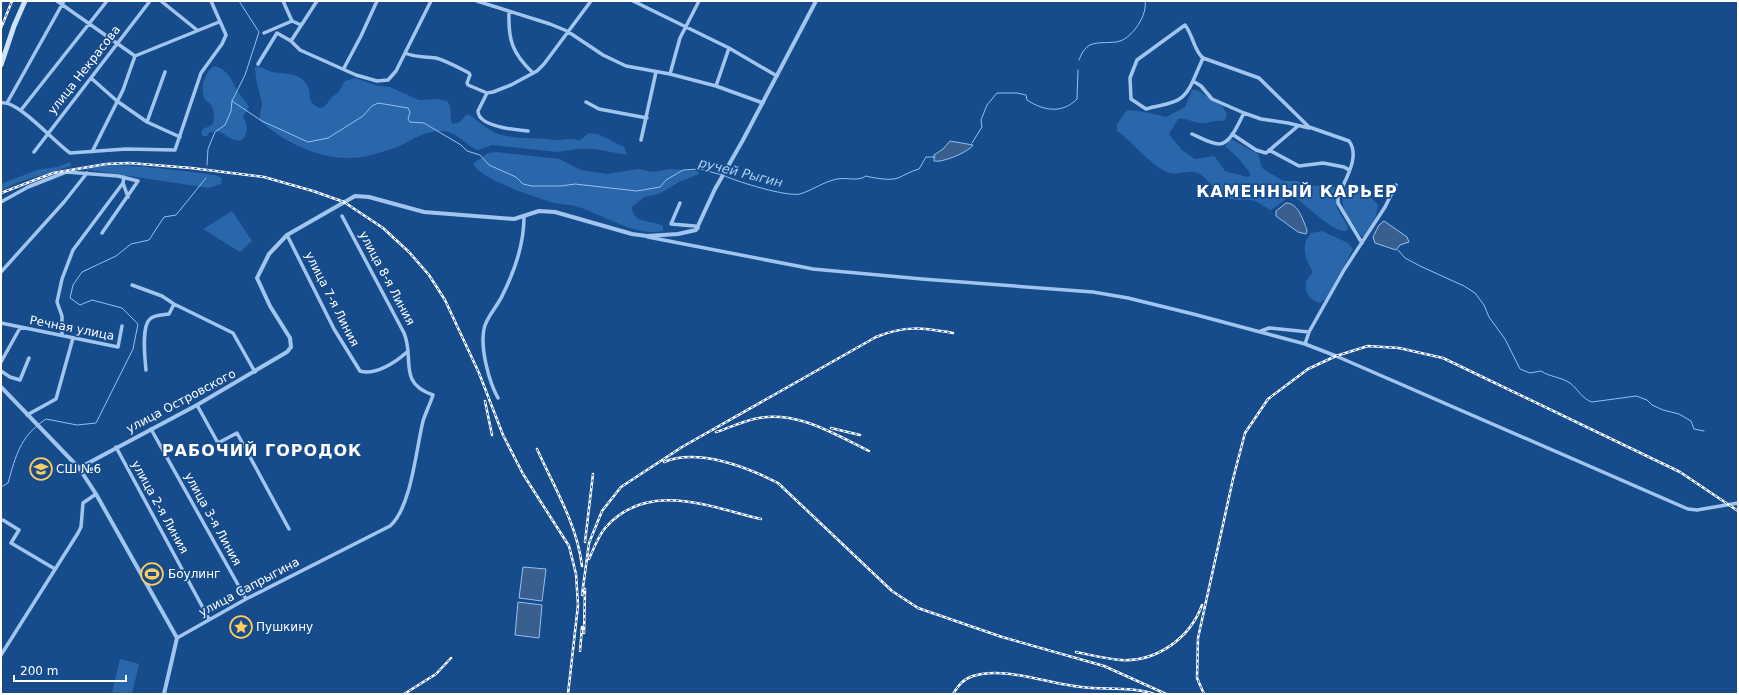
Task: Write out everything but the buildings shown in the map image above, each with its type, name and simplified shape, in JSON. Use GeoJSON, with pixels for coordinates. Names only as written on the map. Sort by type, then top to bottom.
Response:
{"type":"FeatureCollection","features":[{"type":"Feature","properties":{"kind":"main road"},"geometry":{"type":"LineString","coordinates":[[1,66],[14,26],[25,1]]}},
{"type":"Feature","properties":{"kind":"street"},"geometry":{"type":"LineString","coordinates":[[57,1],[63,3],[89,24],[135,56]]}},
{"type":"Feature","properties":{"kind":"street"},"geometry":{"type":"LineString","coordinates":[[21,110],[107,1]]}},
{"type":"Feature","properties":{"kind":"street","name":"улица Некрасова"},"geometry":{"type":"LineString","coordinates":[[34,152],[46,134],[118,44],[150,1]]}},
{"type":"Feature","properties":{"kind":"street"},"geometry":{"type":"LineString","coordinates":[[161,1],[197,30]]}},
{"type":"Feature","properties":{"kind":"street"},"geometry":{"type":"LineString","coordinates":[[1,103],[7,103],[21,110],[46,134],[70,153],[126,149],[172,151],[176,148],[201,73],[222,44],[226,35],[211,1]]}},
{"type":"Feature","properties":{"kind":"street"},"geometry":{"type":"LineString","coordinates":[[283,1],[292,21],[301,25]]}},
{"type":"Feature","properties":{"kind":"street"},"geometry":{"type":"LineString","coordinates":[[291,41],[318,1]]}},
{"type":"Feature","properties":{"kind":"street"},"geometry":{"type":"LineString","coordinates":[[344,68],[377,1]]}},
{"type":"Feature","properties":{"kind":"street"},"geometry":{"type":"LineString","coordinates":[[258,64],[277,33],[291,41],[300,50],[344,68],[366,79],[377,81],[388,80],[394,75],[431,1]]}},
{"type":"Feature","properties":{"kind":"street"},"geometry":{"type":"LineString","coordinates":[[477,1],[489,3],[508,11],[538,19],[567,31],[612,60],[626,66],[670,74],[716,86],[763,103]]}},
{"type":"Feature","properties":{"kind":"street"},"geometry":{"type":"LineString","coordinates":[[404,53],[417,57],[438,59],[467,72],[470,75],[467,84],[487,93],[511,85],[533,73],[544,64],[567,31],[591,1]]}},
{"type":"Feature","properties":{"kind":"street"},"geometry":{"type":"LineString","coordinates":[[633,1],[729,48],[777,76]]}},
{"type":"Feature","properties":{"kind":"street"},"geometry":{"type":"LineString","coordinates":[[670,74],[680,38],[699,1]]}},
{"type":"Feature","properties":{"kind":"street"},"geometry":{"type":"LineString","coordinates":[[647,236],[688,233],[698,228],[725,171],[763,103],[816,1]]}},
{"type":"Feature","properties":{"kind":"street"},"geometry":{"type":"LineString","coordinates":[[7,103],[63,3]]}},
{"type":"Feature","properties":{"kind":"street"},"geometry":{"type":"LineString","coordinates":[[508,11],[512,46],[520,60],[533,73]]}},
{"type":"Feature","properties":{"kind":"street"},"geometry":{"type":"LineString","coordinates":[[264,33],[292,21]]}},
{"type":"Feature","properties":{"kind":"street"},"geometry":{"type":"LineString","coordinates":[[135,56],[219,22]]}},
{"type":"Feature","properties":{"kind":"street"},"geometry":{"type":"LineString","coordinates":[[1203,58],[1184,98],[1146,109],[1130,99],[1130,78],[1137,60],[1185,25],[1192,34],[1198,53],[1203,58],[1259,78],[1310,128]]}},
{"type":"Feature","properties":{"kind":"street"},"geometry":{"type":"LineString","coordinates":[[716,86],[729,48]]}},
{"type":"Feature","properties":{"kind":"street"},"geometry":{"type":"LineString","coordinates":[[92,152],[129,76],[135,56]]}},
{"type":"Feature","properties":{"kind":"street"},"geometry":{"type":"LineString","coordinates":[[147,122],[165,72]]}},
{"type":"Feature","properties":{"kind":"street"},"geometry":{"type":"LineString","coordinates":[[641,140],[656,72]]}},
{"type":"Feature","properties":{"kind":"street"},"geometry":{"type":"LineString","coordinates":[[91,78],[117,101],[147,122],[180,137]]}},
{"type":"Feature","properties":{"kind":"street"},"geometry":{"type":"LineString","coordinates":[[1193,81],[1201,86],[1212,98],[1261,120],[1288,122],[1349,141],[1353,151],[1353,158],[1338,197],[1338,203],[1362,243]]}},
{"type":"Feature","properties":{"kind":"street"},"geometry":{"type":"LineString","coordinates":[[487,93],[478,111],[482,120],[489,124],[511,130],[528,131]]}},
{"type":"Feature","properties":{"kind":"street"},"geometry":{"type":"LineString","coordinates":[[586,102],[599,109],[647,118]]}},
{"type":"Feature","properties":{"kind":"street"},"geometry":{"type":"LineString","coordinates":[[1192,134],[1219,144],[1232,134],[1244,113]]}},
{"type":"Feature","properties":{"kind":"street"},"geometry":{"type":"LineString","coordinates":[[1232,134],[1262,153],[1266,153],[1275,147],[1298,126]]}},
{"type":"Feature","properties":{"kind":"street"},"geometry":{"type":"LineString","coordinates":[[1269,150],[1299,166],[1323,163],[1344,167],[1348,170]]}},
{"type":"Feature","properties":{"kind":"street"},"geometry":{"type":"LineString","coordinates":[[1,202],[28,187],[66,172],[124,177],[138,181],[102,233]]}},
{"type":"Feature","properties":{"kind":"street"},"geometry":{"type":"LineString","coordinates":[[1,272],[64,202],[87,173]]}},
{"type":"Feature","properties":{"kind":"street"},"geometry":{"type":"LineString","coordinates":[[62,336],[62,316],[57,302],[62,279],[73,250],[123,183],[124,177]]}},
{"type":"Feature","properties":{"kind":"street"},"geometry":{"type":"LineString","coordinates":[[123,183],[128,197]]}},
{"type":"Feature","properties":{"kind":"street"},"geometry":{"type":"LineString","coordinates":[[1305,344],[1309,332],[1344,270],[1362,243],[1396,185]]}},
{"type":"Feature","properties":{"kind":"street"},"geometry":{"type":"LineString","coordinates":[[287,235],[351,198],[360,195],[424,212],[514,219],[539,211],[555,212],[632,234],[725,253],[837,272],[1099,292],[1135,299],[1305,344],[1546,446],[1688,509],[1697,510],[1738,503]]}},
{"type":"Feature","properties":{"kind":"street"},"geometry":{"type":"LineString","coordinates":[[680,203],[671,224],[695,226],[698,228]]}},
{"type":"Feature","properties":{"kind":"street","name":"улица 8-я Линия"},"geometry":{"type":"LineString","coordinates":[[342,216],[407,339],[410,372],[416,387],[433,395],[424,420],[405,503],[397,520],[384,529]]}},
{"type":"Feature","properties":{"kind":"street"},"geometry":{"type":"LineString","coordinates":[[498,398],[489,378],[484,348],[484,330],[503,295],[512,273],[524,226],[524,217]]}},
{"type":"Feature","properties":{"kind":"street","name":"улица 7-я Линия"},"geometry":{"type":"LineString","coordinates":[[287,235],[334,329],[360,371],[372,372],[399,359],[407,352]]}},
{"type":"Feature","properties":{"kind":"street","name":"улица Островского"},"geometry":{"type":"LineString","coordinates":[[79,468],[197,405],[255,372],[290,349],[290,338],[270,306],[257,278],[274,248],[287,235]]}},
{"type":"Feature","properties":{"kind":"street"},"geometry":{"type":"LineString","coordinates":[[132,285],[162,296],[174,304],[233,333],[255,372]]}},
{"type":"Feature","properties":{"kind":"street"},"geometry":{"type":"LineString","coordinates":[[146,370],[144,344],[148,323],[154,317],[169,314],[174,304]]}},
{"type":"Feature","properties":{"kind":"street","name":"Речная улица"},"geometry":{"type":"LineString","coordinates":[[1,323],[118,347],[122,326]]}},
{"type":"Feature","properties":{"kind":"street"},"geometry":{"type":"LineString","coordinates":[[1,362],[20,328]]}},
{"type":"Feature","properties":{"kind":"street"},"geometry":{"type":"LineString","coordinates":[[1260,332],[1269,328],[1309,332]]}},
{"type":"Feature","properties":{"kind":"street"},"geometry":{"type":"LineString","coordinates":[[27,415],[56,399],[72,338]]}},
{"type":"Feature","properties":{"kind":"street"},"geometry":{"type":"LineString","coordinates":[[1,371],[20,380],[29,358]]}},
{"type":"Feature","properties":{"kind":"street"},"geometry":{"type":"LineString","coordinates":[[1,387],[79,468],[96,494],[177,638],[164,694]]}},
{"type":"Feature","properties":{"kind":"street"},"geometry":{"type":"LineString","coordinates":[[197,405],[218,443],[237,433],[289,529]]}},
{"type":"Feature","properties":{"kind":"street","name":"улица 3-я Линия"},"geometry":{"type":"LineString","coordinates":[[151,429],[246,599]]}},
{"type":"Feature","properties":{"kind":"street","name":"улица 2-я Линия"},"geometry":{"type":"LineString","coordinates":[[116,447],[209,619]]}},
{"type":"Feature","properties":{"kind":"street"},"geometry":{"type":"LineString","coordinates":[[1,655],[80,530],[83,503],[96,494]]}},
{"type":"Feature","properties":{"kind":"street"},"geometry":{"type":"LineString","coordinates":[[3,520],[19,530],[11,543],[55,569]]}},
{"type":"Feature","properties":{"kind":"street","name":"улица Сапрыгина"},"geometry":{"type":"LineString","coordinates":[[177,638],[246,599],[384,529]]}},
{"type":"Feature","properties":{"kind":"shaded area"},"geometry":{"type":"Polygon","coordinates":[[[214,66],[227,73],[249,107],[243,117],[247,128],[244,138],[241,140],[234,140],[219,132],[210,132],[207,136],[203,136],[201,133],[203,129],[212,125],[214,120],[212,106],[204,98],[203,84],[208,72],[214,66]]]}},
{"type":"Feature","properties":{"kind":"shaded area"},"geometry":{"type":"Polygon","coordinates":[[[257,66],[269,71],[292,74],[300,78],[309,89],[312,103],[321,108],[338,93],[345,81],[355,78],[378,86],[390,87],[419,100],[437,99],[447,101],[450,106],[452,124],[460,122],[467,114],[492,131],[510,137],[558,140],[573,139],[579,141],[589,133],[598,134],[624,147],[627,155],[595,149],[577,149],[558,152],[492,145],[478,150],[457,136],[443,131],[429,132],[392,149],[377,154],[355,158],[338,158],[313,152],[289,142],[259,120],[262,104],[256,79],[255,68],[257,66]]]}},
{"type":"Feature","properties":{"kind":"shaded area"},"geometry":{"type":"Polygon","coordinates":[[[1192,90],[1197,90],[1223,107],[1227,114],[1225,120],[1205,123],[1178,119],[1169,134],[1182,150],[1195,159],[1214,156],[1225,171],[1247,177],[1250,176],[1250,173],[1240,160],[1225,146],[1230,140],[1233,140],[1258,154],[1262,168],[1283,181],[1297,181],[1307,185],[1336,187],[1338,190],[1336,202],[1338,210],[1348,227],[1347,231],[1334,228],[1293,196],[1289,197],[1271,210],[1255,201],[1225,197],[1203,176],[1196,172],[1176,174],[1167,172],[1154,164],[1117,131],[1117,124],[1127,110],[1146,112],[1166,117],[1185,107],[1192,90]]]}},
{"type":"Feature","properties":{"kind":"shaded area"},"geometry":{"type":"Polygon","coordinates":[[[950,141],[973,145],[971,148],[955,156],[934,161],[934,155],[943,149],[950,141]]]}},
{"type":"Feature","properties":{"kind":"shaded area"},"geometry":{"type":"Polygon","coordinates":[[[496,152],[559,159],[581,170],[607,174],[638,169],[653,172],[671,169],[697,171],[699,174],[679,182],[659,194],[644,197],[632,207],[635,216],[639,219],[663,226],[663,231],[641,231],[572,205],[554,203],[524,193],[500,183],[480,172],[474,166],[474,163],[488,153],[496,152]]]}},
{"type":"Feature","properties":{"kind":"shaded area"},"geometry":{"type":"Polygon","coordinates":[[[70,162],[71,166],[16,183],[1,191],[1,184],[37,170],[57,167],[70,162]]]}},
{"type":"Feature","properties":{"kind":"shaded area"},"geometry":{"type":"Polygon","coordinates":[[[101,165],[172,170],[215,175],[222,178],[221,184],[209,188],[83,169],[101,165]]]}},
{"type":"Feature","properties":{"kind":"shaded area"},"geometry":{"type":"Polygon","coordinates":[[[1353,184],[1362,188],[1378,205],[1375,220],[1364,237],[1360,235],[1344,209],[1342,198],[1344,192],[1348,186],[1353,184]]]}},
{"type":"Feature","properties":{"kind":"shaded area"},"geometry":{"type":"Polygon","coordinates":[[[1286,203],[1294,206],[1300,213],[1307,230],[1306,234],[1298,232],[1276,216],[1276,211],[1286,203]]]}},
{"type":"Feature","properties":{"kind":"shaded area"},"geometry":{"type":"Polygon","coordinates":[[[232,211],[252,241],[240,252],[203,229],[232,211]]]}},
{"type":"Feature","properties":{"kind":"shaded area"},"geometry":{"type":"Polygon","coordinates":[[[1384,221],[1407,237],[1409,242],[1400,245],[1396,250],[1375,243],[1373,237],[1379,225],[1384,221]]]}},
{"type":"Feature","properties":{"kind":"shaded area"},"geometry":{"type":"Polygon","coordinates":[[[1322,231],[1348,243],[1353,249],[1326,299],[1319,303],[1308,295],[1306,289],[1306,281],[1313,272],[1306,257],[1305,247],[1311,233],[1322,231]]]}},
{"type":"Feature","properties":{"kind":"shaded area"},"geometry":{"type":"Polygon","coordinates":[[[523,567],[546,569],[542,601],[519,598],[523,567]]]}},
{"type":"Feature","properties":{"kind":"shaded area"},"geometry":{"type":"Polygon","coordinates":[[[518,602],[542,605],[539,638],[515,635],[518,602]]]}},
{"type":"Feature","properties":{"kind":"shaded area"},"geometry":{"type":"Polygon","coordinates":[[[120,659],[139,664],[132,694],[112,692],[120,659]]]}},
{"type":"Feature","properties":{"kind":"waterway","name":"ручей Рыгин"},"geometry":{"type":"LineString","coordinates":[[207,165],[208,149],[215,132],[225,125],[231,111],[232,101],[245,75],[259,32],[239,1]]}},
{"type":"Feature","properties":{"kind":"waterway","name":"ручей Рыгин"},"geometry":{"type":"LineString","coordinates":[[1079,60],[1084,50],[1090,45],[1120,41],[1130,35],[1142,18],[1145,1]]}},
{"type":"Feature","properties":{"kind":"waterway","name":"ручей Рыгин"},"geometry":{"type":"LineString","coordinates":[[972,143],[982,127],[981,120],[987,105],[997,93],[1017,93],[1026,95],[1027,100],[1040,107],[1059,109],[1071,104],[1077,99],[1078,70]]}},
{"type":"Feature","properties":{"kind":"waterway","name":"ручей Рыгин"},"geometry":{"type":"LineString","coordinates":[[232,101],[262,121],[308,142],[328,138],[363,116],[372,106],[378,103],[408,108],[410,112],[408,119],[410,122],[424,123],[461,145],[467,151],[480,155],[489,165],[516,177],[523,184],[532,186],[561,186],[575,184],[637,191],[660,187],[666,180],[683,170],[700,169],[722,175]]}},
{"type":"Feature","properties":{"kind":"waterway","name":"ручей Рыгин"},"geometry":{"type":"LineString","coordinates":[[725,176],[740,182],[774,191],[800,194],[837,179],[859,179],[866,176],[882,179],[895,179],[919,169],[926,157],[935,157]]}},
{"type":"Feature","properties":{"kind":"waterway","name":"ручей Рыгин"},"geometry":{"type":"LineString","coordinates":[[39,424],[46,419],[77,425],[96,423],[133,349],[138,324],[122,308],[92,300],[80,305],[70,298],[73,285],[82,272],[116,256],[131,244],[149,240],[164,217],[176,215],[206,178]]}},
{"type":"Feature","properties":{"kind":"waterway"},"geometry":{"type":"LineString","coordinates":[[1398,250],[1405,258],[1464,286],[1475,293],[1484,305],[1489,317],[1505,339],[1520,369],[1530,373],[1541,371],[1548,375],[1567,381],[1573,385],[1585,399],[1592,402],[1636,396],[1647,400],[1652,405],[1663,410],[1679,414],[1691,421],[1694,429],[1704,431]]}},
{"type":"Feature","properties":{"kind":"waterway","name":"ручей Рыгин"},"geometry":{"type":"LineString","coordinates":[[1,487],[8,483],[21,445],[37,426]]}},
{"type":"Feature","properties":{"kind":"railway"},"geometry":{"type":"LineString","coordinates":[[1,28],[12,1]]}},
{"type":"Feature","properties":{"kind":"railway"},"geometry":{"type":"LineString","coordinates":[[1,193],[53,173],[106,164],[129,163],[191,168],[264,177],[313,191],[344,202],[383,228],[409,252],[429,275],[445,300],[479,373],[503,435],[523,474],[569,546],[576,574],[578,605],[568,694]]}},
{"type":"Feature","properties":{"kind":"railway"},"geometry":{"type":"LineString","coordinates":[[582,595],[589,543],[602,511],[621,487],[682,447],[876,337],[905,329],[923,329],[953,333]]}},
{"type":"Feature","properties":{"kind":"railway"},"geometry":{"type":"LineString","coordinates":[[1204,694],[1197,678],[1198,638],[1233,479],[1245,433],[1268,399],[1308,369],[1336,356],[1368,346],[1399,348],[1443,358],[1680,472],[1738,511]]}},
{"type":"Feature","properties":{"kind":"railway"},"geometry":{"type":"LineString","coordinates":[[485,401],[492,435]]}},
{"type":"Feature","properties":{"kind":"railway"},"geometry":{"type":"LineString","coordinates":[[716,432],[754,419],[784,417],[814,425],[869,451]]}},
{"type":"Feature","properties":{"kind":"railway"},"geometry":{"type":"LineString","coordinates":[[831,428],[860,435]]}},
{"type":"Feature","properties":{"kind":"railway"},"geometry":{"type":"LineString","coordinates":[[537,449],[570,521],[575,535],[582,566]]}},
{"type":"Feature","properties":{"kind":"railway"},"geometry":{"type":"LineString","coordinates":[[664,462],[677,458],[707,458],[722,461],[766,477],[778,483],[892,591],[918,608],[1002,637],[1104,666],[1166,694]]}},
{"type":"Feature","properties":{"kind":"railway"},"geometry":{"type":"LineString","coordinates":[[585,542],[593,474]]}},
{"type":"Feature","properties":{"kind":"railway"},"geometry":{"type":"LineString","coordinates":[[589,559],[598,538],[606,527],[623,513],[641,504],[660,501],[680,501],[701,504],[761,519]]}},
{"type":"Feature","properties":{"kind":"railway"},"geometry":{"type":"LineString","coordinates":[[584,633],[585,589]]}},
{"type":"Feature","properties":{"kind":"railway"},"geometry":{"type":"LineString","coordinates":[[1076,652],[1121,660],[1134,660],[1147,657],[1170,646],[1181,637],[1197,617],[1202,605]]}},
{"type":"Feature","properties":{"kind":"railway"},"geometry":{"type":"LineString","coordinates":[[580,651],[582,627]]}},
{"type":"Feature","properties":{"kind":"railway"},"geometry":{"type":"LineString","coordinates":[[404,694],[436,674],[451,658]]}},
{"type":"Feature","properties":{"kind":"railway"},"geometry":{"type":"LineString","coordinates":[[953,694],[961,683],[969,677],[985,673],[1013,674],[1081,687],[1127,689],[1154,694]]}},
{"type":"Feature","properties":{"kind":"place","name":"СШ №6"},"geometry":{"type":"Point","coordinates":[41,469]}},
{"type":"Feature","properties":{"kind":"place","name":"Боулинг"},"geometry":{"type":"Point","coordinates":[152,574]}},
{"type":"Feature","properties":{"kind":"place","name":"Пушкину"},"geometry":{"type":"Point","coordinates":[241,627]}},
{"type":"Feature","properties":{"kind":"district","name":"КАМЕННЫЙ КАРЬЕР"},"geometry":{"type":"Point","coordinates":[1297,191]}},
{"type":"Feature","properties":{"kind":"district","name":"РАБОЧИЙ ГОРОДОК"},"geometry":{"type":"Point","coordinates":[262,450]}}]}
